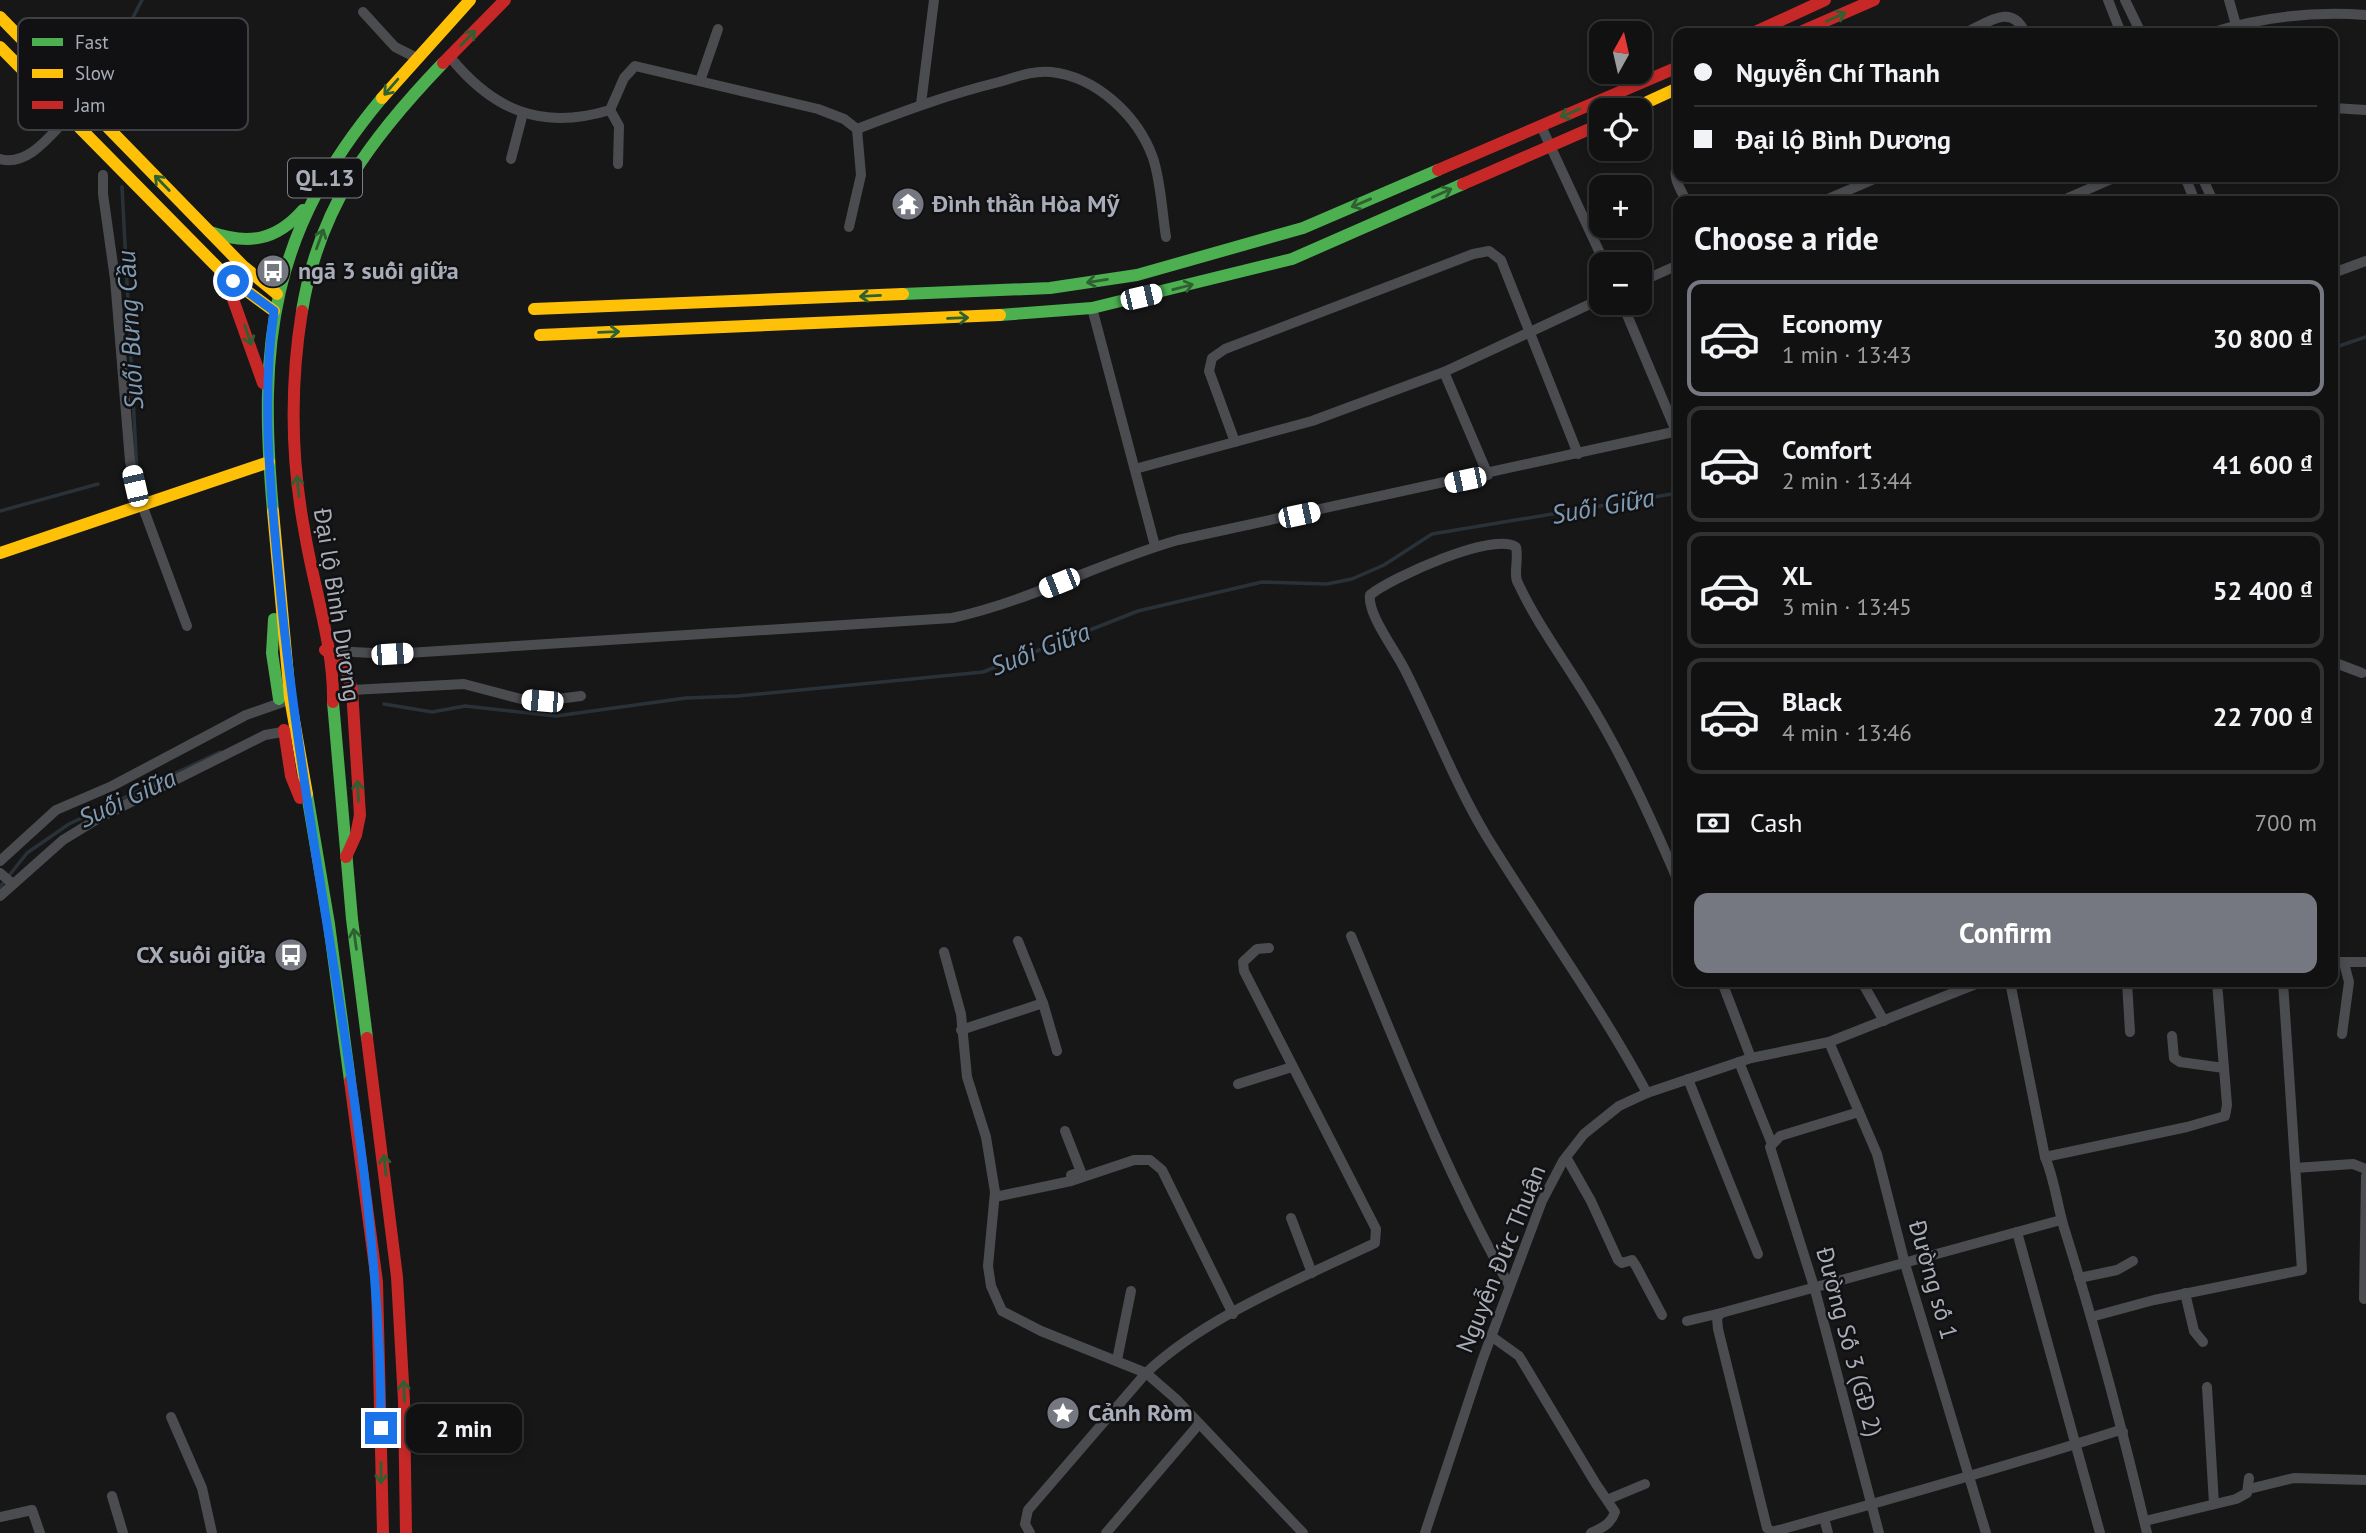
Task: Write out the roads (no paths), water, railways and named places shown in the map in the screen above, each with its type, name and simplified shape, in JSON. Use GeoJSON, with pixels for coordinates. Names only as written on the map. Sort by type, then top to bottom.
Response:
{"type":"FeatureCollection","features":[{"type":"Feature","properties":{"kind":"main road","name":"Đại lộ Bình Dương"},"geometry":{"type":"LineString","coordinates":[[383,1533],[377,1282],[329,924],[313,829],[285,702],[267,398],[277,294],[295,238],[320,187],[352,134],[470,0]]}},
{"type":"Feature","properties":{"kind":"main road","name":"Đại lộ Bình Dương"},"geometry":{"type":"LineString","coordinates":[[405,1533],[404,1401],[397,1277],[346,857],[333,723],[333,692],[301,515],[292,423],[302,305],[318,241],[354,169],[403,106],[505,0]]}},
{"type":"Feature","properties":{"kind":"main road"},"geometry":{"type":"LineString","coordinates":[[1764,28],[1825,0]]}},
{"type":"Feature","properties":{"kind":"main road"},"geometry":{"type":"LineString","coordinates":[[1810,28],[1874,0]]}},
{"type":"Feature","properties":{"kind":"main road"},"geometry":{"type":"LineString","coordinates":[[0,17],[18,35]]}},
{"type":"Feature","properties":{"kind":"main road"},"geometry":{"type":"LineString","coordinates":[[0,47],[18,64]]}},
{"type":"Feature","properties":{"kind":"main road"},"geometry":{"type":"LineString","coordinates":[[534,309],[1050,288],[1137,275],[1293,232],[1673,69]]}},
{"type":"Feature","properties":{"kind":"main road"},"geometry":{"type":"LineString","coordinates":[[1652,100],[1673,90]]}},
{"type":"Feature","properties":{"kind":"main road"},"geometry":{"type":"LineString","coordinates":[[84,130],[224,274],[274,311],[300,323]]}},
{"type":"Feature","properties":{"kind":"main road"},"geometry":{"type":"LineString","coordinates":[[110,130],[242,265],[277,294],[302,305]]}},
{"type":"Feature","properties":{"kind":"main road"},"geometry":{"type":"LineString","coordinates":[[540,335],[975,317],[1092,308],[1292,259],[1589,130]]}},
{"type":"Feature","properties":{"kind":"main road"},"geometry":{"type":"LineString","coordinates":[[210,232],[234,242],[266,238],[281,230],[299,214],[320,187]]}},
{"type":"Feature","properties":{"kind":"main road"},"geometry":{"type":"LineString","coordinates":[[224,274],[248,334],[267,398]]}},
{"type":"Feature","properties":{"kind":"main road"},"geometry":{"type":"LineString","coordinates":[[0,553],[295,454]]}},
{"type":"Feature","properties":{"kind":"main road"},"geometry":{"type":"LineString","coordinates":[[325,650],[344,662],[352,690],[360,815],[356,835],[346,857]]}},
{"type":"Feature","properties":{"kind":"street"},"geometry":{"type":"LineString","coordinates":[[921,104],[934,0]]}},
{"type":"Feature","properties":{"kind":"street"},"geometry":{"type":"LineString","coordinates":[[2108,0],[2119,28]]}},
{"type":"Feature","properties":{"kind":"street"},"geometry":{"type":"LineString","coordinates":[[2125,0],[2139,28]]}},
{"type":"Feature","properties":{"kind":"street"},"geometry":{"type":"LineString","coordinates":[[2229,0],[2236,25]]}},
{"type":"Feature","properties":{"kind":"street"},"geometry":{"type":"LineString","coordinates":[[363,12],[395,47],[417,58]]}},
{"type":"Feature","properties":{"kind":"street"},"geometry":{"type":"LineString","coordinates":[[2226,28],[2299,14],[2366,15]]}},
{"type":"Feature","properties":{"kind":"street"},"geometry":{"type":"LineString","coordinates":[[1976,28],[2001,17],[2012,16],[2023,28]]}},
{"type":"Feature","properties":{"kind":"street"},"geometry":{"type":"LineString","coordinates":[[700,81],[718,29]]}},
{"type":"Feature","properties":{"kind":"street"},"geometry":{"type":"LineString","coordinates":[[450,57],[472,84],[497,102],[523,113],[547,118],[610,110]]}},
{"type":"Feature","properties":{"kind":"street"},"geometry":{"type":"LineString","coordinates":[[610,110],[624,78],[635,66],[818,109],[844,119],[857,130],[861,175],[849,227]]}},
{"type":"Feature","properties":{"kind":"street"},"geometry":{"type":"LineString","coordinates":[[857,130],[921,104],[1036,72],[1051,72],[1086,81],[1116,103],[1136,126],[1153,159],[1166,237]]}},
{"type":"Feature","properties":{"kind":"street"},"geometry":{"type":"LineString","coordinates":[[2338,108],[2366,110]]}},
{"type":"Feature","properties":{"kind":"street"},"geometry":{"type":"LineString","coordinates":[[610,110],[620,126],[618,164]]}},
{"type":"Feature","properties":{"kind":"street"},"geometry":{"type":"LineString","coordinates":[[511,159],[523,113]]}},
{"type":"Feature","properties":{"kind":"street"},"geometry":{"type":"LineString","coordinates":[[1541,126],[1599,252]]}},
{"type":"Feature","properties":{"kind":"street"},"geometry":{"type":"LineString","coordinates":[[0,159],[14,160],[27,156],[54,130]]}},
{"type":"Feature","properties":{"kind":"street"},"geometry":{"type":"LineString","coordinates":[[103,175],[103,194],[115,279],[125,426],[135,486],[187,626]]}},
{"type":"Feature","properties":{"kind":"street"},"geometry":{"type":"LineString","coordinates":[[1835,196],[1868,182]]}},
{"type":"Feature","properties":{"kind":"street"},"geometry":{"type":"LineString","coordinates":[[2072,196],[2105,182]]}},
{"type":"Feature","properties":{"kind":"street"},"geometry":{"type":"LineString","coordinates":[[1235,442],[1209,371],[1212,358],[1225,349],[1473,254],[1489,251],[1501,260],[1528,334],[1578,454]]}},
{"type":"Feature","properties":{"kind":"street"},"geometry":{"type":"LineString","coordinates":[[2338,271],[2366,261]]}},
{"type":"Feature","properties":{"kind":"street"},"geometry":{"type":"LineString","coordinates":[[1652,277],[1673,267]]}},
{"type":"Feature","properties":{"kind":"street"},"geometry":{"type":"LineString","coordinates":[[1135,469],[1312,421],[1444,372],[1589,305]]}},
{"type":"Feature","properties":{"kind":"street"},"geometry":{"type":"LineString","coordinates":[[1092,308],[1155,546]]}},
{"type":"Feature","properties":{"kind":"street"},"geometry":{"type":"LineString","coordinates":[[1627,315],[1673,422]]}},
{"type":"Feature","properties":{"kind":"street"},"geometry":{"type":"LineString","coordinates":[[1444,372],[1488,475]]}},
{"type":"Feature","properties":{"kind":"street"},"geometry":{"type":"LineString","coordinates":[[325,650],[392,654],[934,621],[1002,605],[1155,546],[1488,475],[1673,432]]}},
{"type":"Feature","properties":{"kind":"street"},"geometry":{"type":"LineString","coordinates":[[1647,1093],[1610,1024],[1481,825],[1452,771],[1404,666],[1370,608],[1370,595],[1432,562],[1458,552],[1513,544],[1518,553],[1516,581],[1542,629],[1586,695],[1656,830],[1673,869]]}},
{"type":"Feature","properties":{"kind":"street"},"geometry":{"type":"LineString","coordinates":[[2338,664],[2362,673]]}},
{"type":"Feature","properties":{"kind":"street"},"geometry":{"type":"LineString","coordinates":[[352,690],[464,684],[521,699],[542,701],[581,696]]}},
{"type":"Feature","properties":{"kind":"street"},"geometry":{"type":"LineString","coordinates":[[0,861],[56,810],[112,786],[246,715],[285,702]]}},
{"type":"Feature","properties":{"kind":"street"},"geometry":{"type":"LineString","coordinates":[[0,896],[63,840],[99,818],[265,735],[290,730]]}},
{"type":"Feature","properties":{"kind":"street"},"geometry":{"type":"LineString","coordinates":[[0,873],[12,883]]}},
{"type":"Feature","properties":{"kind":"street"},"geometry":{"type":"LineString","coordinates":[[1351,936],[1421,1108],[1477,1228],[1509,1285]]}},
{"type":"Feature","properties":{"kind":"street"},"geometry":{"type":"LineString","coordinates":[[1018,941],[1043,1003],[1056,1051]]}},
{"type":"Feature","properties":{"kind":"street"},"geometry":{"type":"LineString","coordinates":[[1030,1533],[1025,1524],[1028,1510],[1146,1373],[1167,1353],[1233,1314],[1375,1243],[1377,1237],[1337,1149],[1244,971],[1243,962],[1256,949],[1269,947]]}},
{"type":"Feature","properties":{"kind":"street"},"geometry":{"type":"LineString","coordinates":[[944,952],[961,1014],[967,1077],[986,1137],[995,1195],[988,1266],[991,1286],[1002,1311],[1041,1331],[1146,1373],[1199,1424],[1303,1533]]}},
{"type":"Feature","properties":{"kind":"street"},"geometry":{"type":"LineString","coordinates":[[2342,1034],[2349,982],[2338,962],[2366,962]]}},
{"type":"Feature","properties":{"kind":"street"},"geometry":{"type":"LineString","coordinates":[[1724,987],[1751,1058]]}},
{"type":"Feature","properties":{"kind":"street"},"geometry":{"type":"LineString","coordinates":[[1865,987],[1884,1021]]}},
{"type":"Feature","properties":{"kind":"street","name":"Nguyễn Đức Thuận"},"geometry":{"type":"LineString","coordinates":[[1425,1533],[1491,1336],[1542,1201],[1566,1157],[1584,1134],[1619,1106],[1647,1093],[1751,1058],[1829,1042],[1969,987]]}},
{"type":"Feature","properties":{"kind":"street"},"geometry":{"type":"LineString","coordinates":[[2011,987],[2045,1157],[2054,1180],[2061,1220],[2123,1432],[2147,1533]]}},
{"type":"Feature","properties":{"kind":"street"},"geometry":{"type":"LineString","coordinates":[[2127,987],[2130,1032]]}},
{"type":"Feature","properties":{"kind":"street"},"geometry":{"type":"LineString","coordinates":[[2045,1157],[2187,1127],[2225,1116],[2227,1105],[2217,987]]}},
{"type":"Feature","properties":{"kind":"street"},"geometry":{"type":"LineString","coordinates":[[2091,1317],[2185,1293],[2302,1270],[2283,987]]}},
{"type":"Feature","properties":{"kind":"street"},"geometry":{"type":"LineString","coordinates":[[961,1030],[1043,1003]]}},
{"type":"Feature","properties":{"kind":"street"},"geometry":{"type":"LineString","coordinates":[[2172,1036],[2175,1058],[2180,1062],[2224,1068]]}},
{"type":"Feature","properties":{"kind":"street","name":"Đường số 1"},"geometry":{"type":"LineString","coordinates":[[1829,1042],[1877,1154],[1905,1264],[1986,1533]]}},
{"type":"Feature","properties":{"kind":"street","name":"Đường Số 3 (GĐ 2)"},"geometry":{"type":"LineString","coordinates":[[1739,1062],[1772,1144],[1774,1163],[1815,1290],[1879,1533]]}},
{"type":"Feature","properties":{"kind":"street"},"geometry":{"type":"LineString","coordinates":[[1238,1084],[1292,1067]]}},
{"type":"Feature","properties":{"kind":"street"},"geometry":{"type":"LineString","coordinates":[[1688,1079],[1758,1254]]}},
{"type":"Feature","properties":{"kind":"street"},"geometry":{"type":"LineString","coordinates":[[1772,1144],[1780,1136],[1859,1112]]}},
{"type":"Feature","properties":{"kind":"street"},"geometry":{"type":"LineString","coordinates":[[995,1195],[1081,1172],[1065,1131]]}},
{"type":"Feature","properties":{"kind":"street"},"geometry":{"type":"LineString","coordinates":[[1566,1157],[1591,1201],[1618,1260],[1622,1263],[1632,1260],[1662,1315]]}},
{"type":"Feature","properties":{"kind":"street"},"geometry":{"type":"LineString","coordinates":[[995,1195],[1071,1181],[1134,1160],[1150,1160],[1162,1170],[1233,1314]]}},
{"type":"Feature","properties":{"kind":"street"},"geometry":{"type":"LineString","coordinates":[[2295,1168],[2353,1164],[2366,1169]]}},
{"type":"Feature","properties":{"kind":"street"},"geometry":{"type":"LineString","coordinates":[[2364,1299],[2366,1176]]}},
{"type":"Feature","properties":{"kind":"street"},"geometry":{"type":"LineString","coordinates":[[1292,1218],[1312,1273]]}},
{"type":"Feature","properties":{"kind":"street"},"geometry":{"type":"LineString","coordinates":[[1687,1321],[1815,1290],[2061,1220]]}},
{"type":"Feature","properties":{"kind":"street"},"geometry":{"type":"LineString","coordinates":[[2017,1232],[2100,1533]]}},
{"type":"Feature","properties":{"kind":"street"},"geometry":{"type":"LineString","coordinates":[[2079,1278],[2117,1270],[2133,1261]]}},
{"type":"Feature","properties":{"kind":"street"},"geometry":{"type":"LineString","coordinates":[[1117,1360],[1131,1291]]}},
{"type":"Feature","properties":{"kind":"street"},"geometry":{"type":"LineString","coordinates":[[2185,1293],[2194,1331],[2203,1342]]}},
{"type":"Feature","properties":{"kind":"street"},"geometry":{"type":"LineString","coordinates":[[1721,1313],[1717,1318],[1718,1329],[1767,1528],[1772,1532],[1970,1478],[2123,1432]]}},
{"type":"Feature","properties":{"kind":"street"},"geometry":{"type":"LineString","coordinates":[[1491,1336],[1519,1356],[1596,1484],[1609,1499],[1615,1512],[1613,1518],[1605,1527],[1591,1533]]}},
{"type":"Feature","properties":{"kind":"street"},"geometry":{"type":"LineString","coordinates":[[2207,1387],[2214,1504]]}},
{"type":"Feature","properties":{"kind":"street"},"geometry":{"type":"LineString","coordinates":[[171,1417],[202,1488],[212,1533]]}},
{"type":"Feature","properties":{"kind":"street"},"geometry":{"type":"LineString","coordinates":[[1106,1533],[1199,1424]]}},
{"type":"Feature","properties":{"kind":"street"},"geometry":{"type":"LineString","coordinates":[[2249,1478],[2249,1489]]}},
{"type":"Feature","properties":{"kind":"street"},"geometry":{"type":"LineString","coordinates":[[2145,1521],[2236,1499],[2249,1489],[2294,1478],[2366,1480]]}},
{"type":"Feature","properties":{"kind":"street"},"geometry":{"type":"LineString","coordinates":[[1609,1499],[1645,1484]]}},
{"type":"Feature","properties":{"kind":"street"},"geometry":{"type":"LineString","coordinates":[[113,1496],[123,1533]]}},
{"type":"Feature","properties":{"kind":"street"},"geometry":{"type":"LineString","coordinates":[[0,1517],[32,1510],[40,1533]]}},
{"type":"Feature","properties":{"kind":"street"},"geometry":{"type":"LineString","coordinates":[[1824,1518],[1828,1533]]}},
{"type":"Feature","properties":{"kind":"waterway","name":"Suối Bưng Cầu"},"geometry":{"type":"LineString","coordinates":[[133,18],[142,0]]}},
{"type":"Feature","properties":{"kind":"waterway","name":"Suối Bưng Cầu"},"geometry":{"type":"LineString","coordinates":[[122,187],[137,473]]}},
{"type":"Feature","properties":{"kind":"waterway","name":"Suối Giữa"},"geometry":{"type":"LineString","coordinates":[[2338,346],[2366,337]]}},
{"type":"Feature","properties":{"kind":"waterway","name":"Suối Bưng Cầu"},"geometry":{"type":"LineString","coordinates":[[0,511],[98,484]]}},
{"type":"Feature","properties":{"kind":"waterway","name":"Suối Giữa"},"geometry":{"type":"LineString","coordinates":[[384,704],[432,712],[465,706],[556,716],[686,698],[738,696],[983,672],[1138,611],[1262,582],[1327,584],[1352,579],[1384,565],[1432,534],[1673,494]]}},
{"type":"Feature","properties":{"kind":"waterway","name":"Suối Giữa"},"geometry":{"type":"LineString","coordinates":[[0,887],[27,853],[69,824],[220,752]]}},
{"type":"Feature","properties":{"kind":"place","name":"Đình thần Hòa Mỹ"},"geometry":{"type":"Point","coordinates":[908,204]}},
{"type":"Feature","properties":{"kind":"place","name":"ngã 3 suối giữa"},"geometry":{"type":"Point","coordinates":[273,271]}},
{"type":"Feature","properties":{"kind":"place","name":"CX suối giữa"},"geometry":{"type":"Point","coordinates":[291,955]}},
{"type":"Feature","properties":{"kind":"place","name":"Cảnh Ròm"},"geometry":{"type":"Point","coordinates":[1063,1413]}}]}
